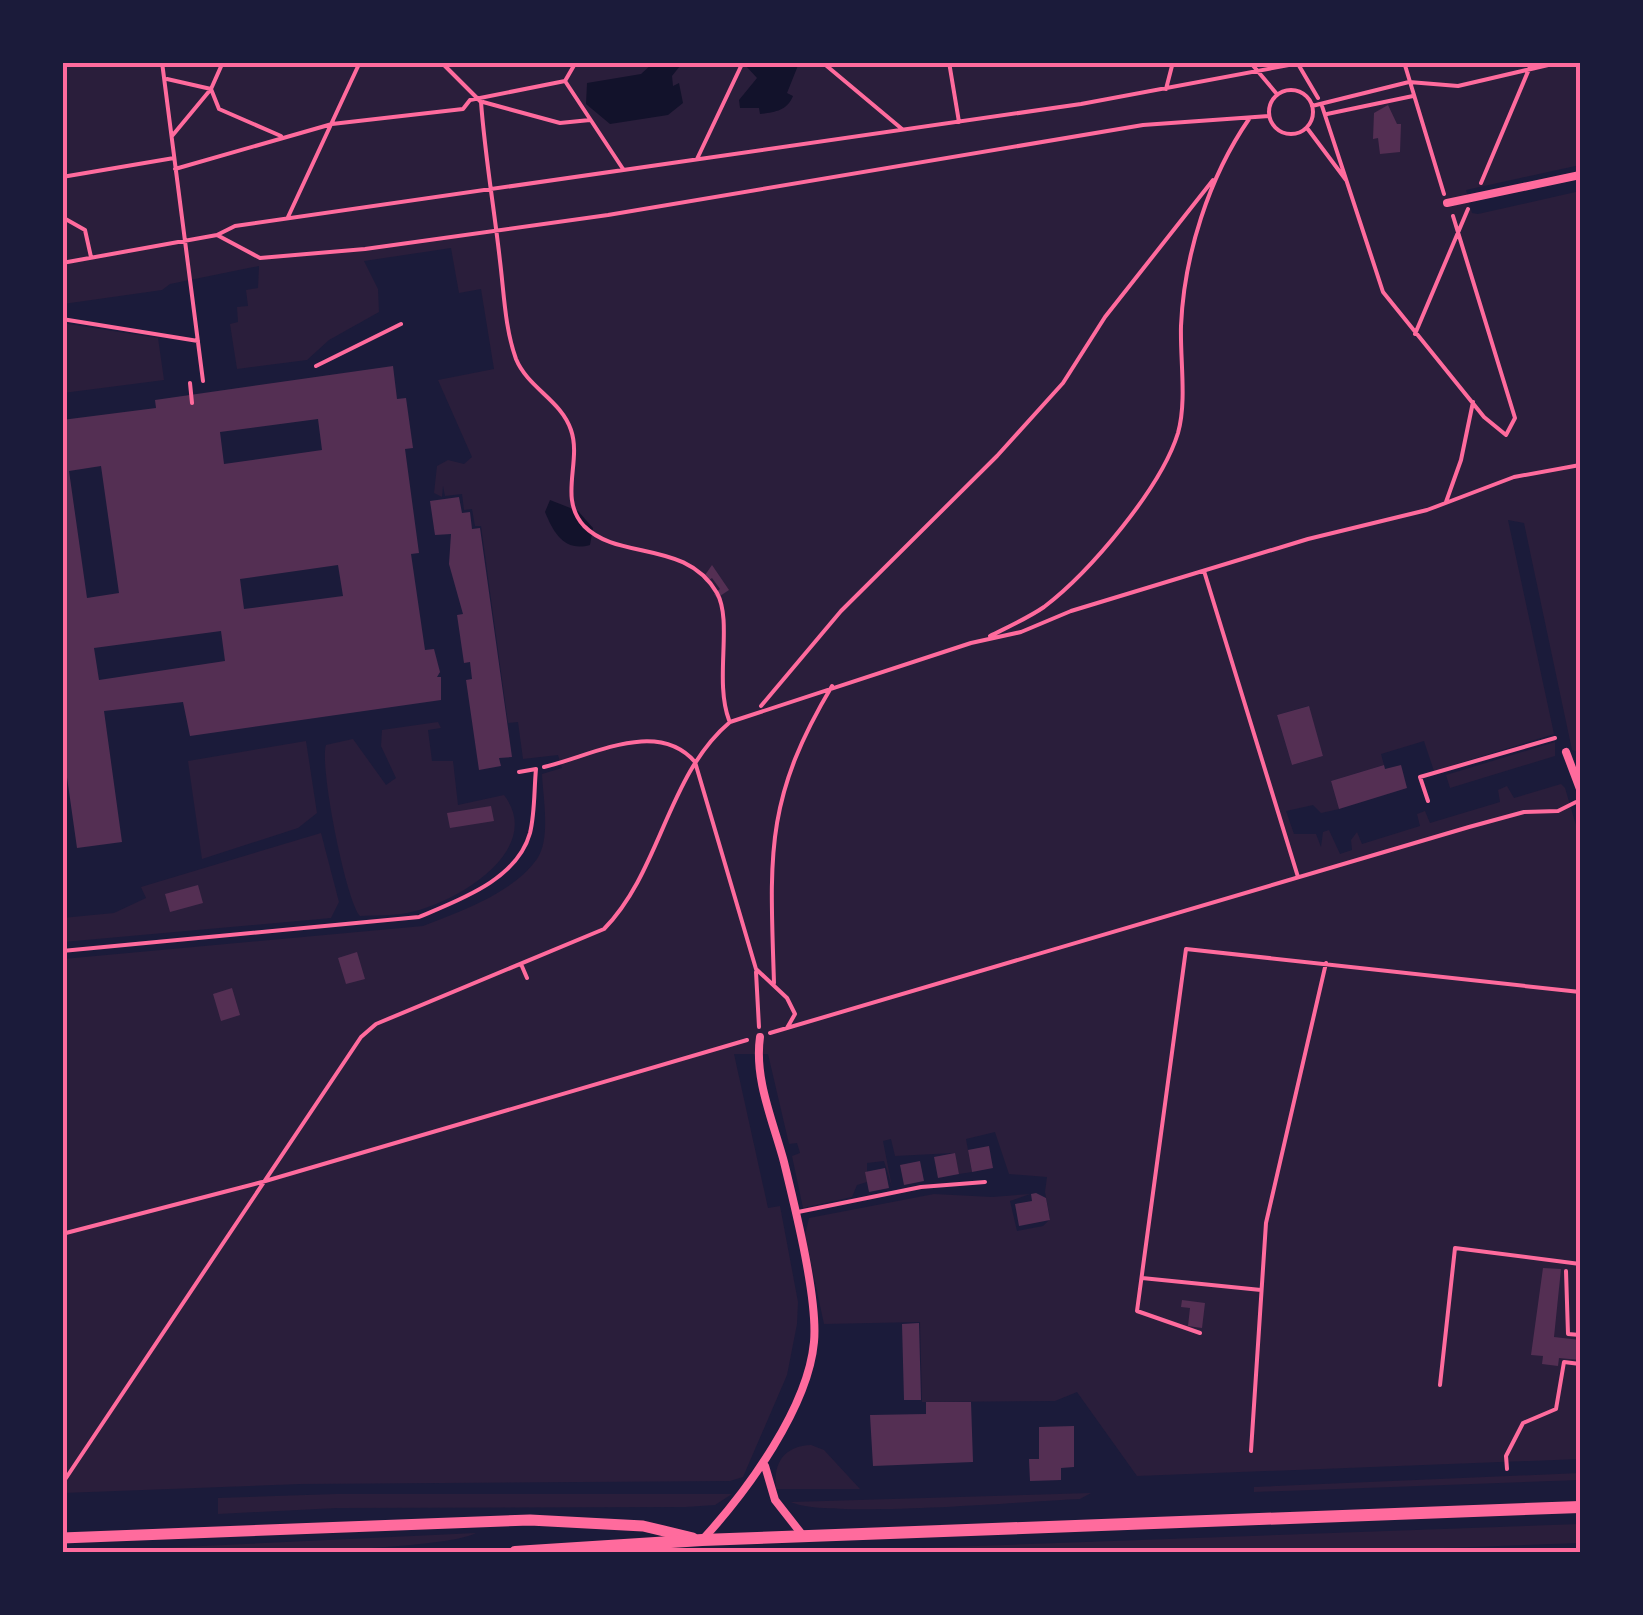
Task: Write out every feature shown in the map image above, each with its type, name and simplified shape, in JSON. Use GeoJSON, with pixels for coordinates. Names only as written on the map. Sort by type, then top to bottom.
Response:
{"type":"FeatureCollection","features":[{"type":"Feature","properties":{"kind":"main road"},"geometry":{"type":"LineString","coordinates":[[515,1552],[702,1540],[1580,1508]]}},
{"type":"Feature","properties":{"kind":"main road"},"geometry":{"type":"LineString","coordinates":[[62,1538],[530,1520],[644,1526],[702,1540]]}},
{"type":"Feature","properties":{"kind":"street"},"geometry":{"type":"LineString","coordinates":[[1447,203],[1580,174]]}},
{"type":"Feature","properties":{"kind":"street"},"geometry":{"type":"LineString","coordinates":[[1566,752],[1580,789]]}},
{"type":"Feature","properties":{"kind":"street"},"geometry":{"type":"LineString","coordinates":[[702,1540],[765,1466],[808,1369],[814,1340],[794,1212],[758,1069],[760,1037]]}},
{"type":"Feature","properties":{"kind":"street"},"geometry":{"type":"LineString","coordinates":[[765,1466],[775,1500],[804,1536]]}},
{"type":"Feature","properties":{"kind":"lane"},"geometry":{"type":"LineString","coordinates":[[62,951],[419,918],[474,894],[507,869],[530,833],[536,769],[520,772]]}},
{"type":"Feature","properties":{"kind":"lane"},"geometry":{"type":"LineString","coordinates":[[794,1212],[921,1188],[985,1182]]}},
{"type":"Feature","properties":{"kind":"lane"},"geometry":{"type":"LineString","coordinates":[[1440,1385],[1455,1248],[1580,1264]]}},
{"type":"Feature","properties":{"kind":"path"},"geometry":{"type":"LineString","coordinates":[[162,62],[203,381]]}},
{"type":"Feature","properties":{"kind":"path"},"geometry":{"type":"LineString","coordinates":[[172,136],[211,88],[223,62]]}},
{"type":"Feature","properties":{"kind":"path"},"geometry":{"type":"LineString","coordinates":[[287,218],[360,62]]}},
{"type":"Feature","properties":{"kind":"path"},"geometry":{"type":"LineString","coordinates":[[440,62],[480,100],[560,122],[590,120]]}},
{"type":"Feature","properties":{"kind":"path"},"geometry":{"type":"LineString","coordinates":[[175,169],[332,124],[463,109],[480,100],[565,82],[576,62]]}},
{"type":"Feature","properties":{"kind":"path"},"geometry":{"type":"LineString","coordinates":[[822,62],[902,129]]}},
{"type":"Feature","properties":{"kind":"path"},"geometry":{"type":"LineString","coordinates":[[948,62],[960,122]]}},
{"type":"Feature","properties":{"kind":"path"},"geometry":{"type":"LineString","coordinates":[[1166,89],[1174,62]]}},
{"type":"Feature","properties":{"kind":"path"},"geometry":{"type":"LineString","coordinates":[[1250,62],[1278,94]]}},
{"type":"Feature","properties":{"kind":"path"},"geometry":{"type":"LineString","coordinates":[[1322,106],[1383,292],[1472,402],[1506,435],[1514,418],[1460,230],[1447,203],[1404,62]]}},
{"type":"Feature","properties":{"kind":"path"},"geometry":{"type":"LineString","coordinates":[[1415,334],[1532,62]]}},
{"type":"Feature","properties":{"kind":"path"},"geometry":{"type":"LineString","coordinates":[[1312,106],[1409,82],[1458,86],[1561,62]]}},
{"type":"Feature","properties":{"kind":"path"},"geometry":{"type":"LineString","coordinates":[[62,260],[217,234],[235,226],[960,122],[1166,89],[1290,64],[1302,63],[1318,98]]}},
{"type":"Feature","properties":{"kind":"path"},"geometry":{"type":"LineString","coordinates":[[698,159],[743,64]]}},
{"type":"Feature","properties":{"kind":"path"},"geometry":{"type":"LineString","coordinates":[[164,79],[211,88]]}},
{"type":"Feature","properties":{"kind":"path"},"geometry":{"type":"LineString","coordinates":[[565,82],[623,170]]}},
{"type":"Feature","properties":{"kind":"path"},"geometry":{"type":"LineString","coordinates":[[211,88],[219,109],[284,138]]}},
{"type":"Feature","properties":{"kind":"path"},"geometry":{"type":"LineString","coordinates":[[1278,94],[1298,91],[1312,106]]}},
{"type":"Feature","properties":{"kind":"path"},"geometry":{"type":"LineString","coordinates":[[1278,94],[1270,116],[1276,127],[1288,133],[1306,126]]}},
{"type":"Feature","properties":{"kind":"path"},"geometry":{"type":"LineString","coordinates":[[1326,114],[1412,96]]}},
{"type":"Feature","properties":{"kind":"path"},"geometry":{"type":"LineString","coordinates":[[480,100],[487,190],[518,364],[559,408],[572,431],[572,503],[581,522],[600,535],[698,568],[718,595],[723,618],[720,688],[729,721]]}},
{"type":"Feature","properties":{"kind":"path"},"geometry":{"type":"LineString","coordinates":[[1306,126],[1312,106]]}},
{"type":"Feature","properties":{"kind":"path"},"geometry":{"type":"LineString","coordinates":[[758,709],[841,611],[997,456],[1063,383],[1161,241],[1214,180],[1250,116]]}},
{"type":"Feature","properties":{"kind":"path"},"geometry":{"type":"LineString","coordinates":[[217,234],[254,258],[268,259],[497,232],[1144,125],[1270,116]]}},
{"type":"Feature","properties":{"kind":"path"},"geometry":{"type":"LineString","coordinates":[[1306,126],[1332,155],[1350,189]]}},
{"type":"Feature","properties":{"kind":"path"},"geometry":{"type":"LineString","coordinates":[[62,177],[174,158]]}},
{"type":"Feature","properties":{"kind":"path"},"geometry":{"type":"LineString","coordinates":[[986,638],[1042,608],[1077,577],[1169,456],[1179,430],[1186,288],[1214,180]]}},
{"type":"Feature","properties":{"kind":"path"},"geometry":{"type":"LineString","coordinates":[[62,217],[86,230],[91,257]]}},
{"type":"Feature","properties":{"kind":"path"},"geometry":{"type":"LineString","coordinates":[[62,319],[198,341]]}},
{"type":"Feature","properties":{"kind":"path"},"geometry":{"type":"LineString","coordinates":[[316,366],[402,324]]}},
{"type":"Feature","properties":{"kind":"path"},"geometry":{"type":"LineString","coordinates":[[190,383],[192,402]]}},
{"type":"Feature","properties":{"kind":"path"},"geometry":{"type":"LineString","coordinates":[[1446,502],[1461,460],[1472,402]]}},
{"type":"Feature","properties":{"kind":"path"},"geometry":{"type":"LineString","coordinates":[[62,1484],[360,1037],[376,1024],[587,938],[617,916],[695,762],[729,721],[986,638],[1021,632],[1071,610],[1446,502],[1514,477],[1555,466],[1580,465]]}},
{"type":"Feature","properties":{"kind":"path"},"geometry":{"type":"LineString","coordinates":[[1204,571],[1298,877]]}},
{"type":"Feature","properties":{"kind":"path"},"geometry":{"type":"LineString","coordinates":[[774,986],[770,867],[777,807],[801,738],[832,686]]}},
{"type":"Feature","properties":{"kind":"path"},"geometry":{"type":"LineString","coordinates":[[1428,801],[1420,777],[1555,738]]}},
{"type":"Feature","properties":{"kind":"path"},"geometry":{"type":"LineString","coordinates":[[536,769],[664,739],[681,746],[695,762],[756,969],[760,1037]]}},
{"type":"Feature","properties":{"kind":"path"},"geometry":{"type":"LineString","coordinates":[[62,1234],[262,1182],[1298,877],[1524,812],[1558,810],[1580,800]]}},
{"type":"Feature","properties":{"kind":"path"},"geometry":{"type":"LineString","coordinates":[[1200,1332],[1138,1313],[1184,952],[1326,963],[1580,992]]}},
{"type":"Feature","properties":{"kind":"path"},"geometry":{"type":"LineString","coordinates":[[1251,1451],[1266,1223],[1326,963]]}},
{"type":"Feature","properties":{"kind":"path"},"geometry":{"type":"LineString","coordinates":[[521,964],[527,978]]}},
{"type":"Feature","properties":{"kind":"path"},"geometry":{"type":"LineString","coordinates":[[756,969],[794,1014],[787,1028]]}},
{"type":"Feature","properties":{"kind":"path"},"geometry":{"type":"LineString","coordinates":[[1568,1262],[1568,1336],[1580,1335]]}},
{"type":"Feature","properties":{"kind":"path"},"geometry":{"type":"LineString","coordinates":[[1140,1278],[1262,1290]]}},
{"type":"Feature","properties":{"kind":"path"},"geometry":{"type":"LineString","coordinates":[[1507,1469],[1506,1456],[1524,1422],[1556,1409],[1564,1362],[1580,1364]]}},
{"type":"Feature","properties":{"kind":"shaded area"},"geometry":{"type":"Polygon","coordinates":[[[63,63],[1580,63],[1580,165],[1466,190],[1472,213],[1478,214],[1580,191],[1580,752],[1572,750],[1524,523],[1508,520],[1554,734],[1434,771],[1424,741],[1381,754],[1384,765],[1331,781],[1339,809],[1321,813],[1313,805],[1286,811],[1294,834],[1316,834],[1321,847],[1323,832],[1329,830],[1340,854],[1352,850],[1351,840],[1357,832],[1362,844],[1420,826],[1417,814],[1425,811],[1430,823],[1500,802],[1498,790],[1507,786],[1514,798],[1561,784],[1565,788],[1580,839],[1580,1459],[1137,1476],[1077,1392],[1055,1401],[922,1402],[920,1322],[824,1324],[805,1235],[809,1218],[934,1194],[1030,1194],[1010,1201],[1017,1231],[1043,1226],[1050,1219],[1045,1192],[1047,1177],[1009,1174],[995,1132],[966,1139],[972,1172],[959,1174],[954,1153],[895,1156],[891,1139],[883,1141],[892,1187],[884,1161],[867,1163],[867,1182],[857,1185],[852,1197],[803,1208],[792,1156],[800,1153],[797,1143],[789,1144],[768,1054],[734,1054],[768,1208],[780,1206],[798,1302],[787,1375],[743,1477],[730,1481],[300,1484],[63,1493],[63,959],[423,926],[485,900],[527,871],[544,840],[542,774],[562,768],[558,755],[523,759],[518,722],[508,723],[481,526],[475,526],[472,509],[464,510],[462,494],[445,496],[443,486],[442,497],[434,493],[437,466],[448,460],[464,464],[472,457],[438,380],[494,369],[481,289],[459,293],[451,248],[364,261],[378,289],[379,312],[329,340],[307,360],[237,369],[230,324],[238,322],[237,307],[248,306],[246,290],[258,288],[259,266],[170,284],[162,290],[63,304],[63,63]],[[1308,706],[1277,715],[1292,765],[1323,756],[1308,706]]]}},
{"type":"Feature","properties":{"kind":"shaded area"},"geometry":{"type":"Polygon","coordinates":[[[653,63],[695,63],[680,66],[672,76],[673,86],[679,83],[683,103],[668,115],[610,124],[586,104],[587,83],[641,74],[653,63]]]}},
{"type":"Feature","properties":{"kind":"shaded area"},"geometry":{"type":"Polygon","coordinates":[[[733,63],[799,63],[787,93],[793,96],[790,101],[780,110],[760,114],[759,108],[740,108],[739,100],[757,78],[746,66],[733,63]]]}},
{"type":"Feature","properties":{"kind":"shaded area"},"geometry":{"type":"Polygon","coordinates":[[[62,323],[158,338],[164,380],[63,393],[62,323]]]}},
{"type":"Feature","properties":{"kind":"shaded area"},"geometry":{"type":"Polygon","coordinates":[[[550,500],[578,511],[593,528],[590,545],[574,546],[557,534],[545,512],[550,500]]]}},
{"type":"Feature","properties":{"kind":"shaded area"},"geometry":{"type":"Polygon","coordinates":[[[438,722],[441,728],[428,730],[432,761],[453,761],[458,805],[504,795],[514,815],[513,835],[504,854],[489,871],[448,898],[407,913],[360,916],[335,832],[326,778],[326,745],[353,739],[386,785],[396,778],[381,746],[382,730],[438,722]]]}},
{"type":"Feature","properties":{"kind":"shaded area"},"geometry":{"type":"Polygon","coordinates":[[[306,741],[317,813],[298,828],[202,859],[188,761],[306,741]]]}},
{"type":"Feature","properties":{"kind":"shaded area"},"geometry":{"type":"Polygon","coordinates":[[[1555,742],[1555,756],[1450,788],[1446,775],[1555,742]]]}},
{"type":"Feature","properties":{"kind":"shaded area"},"geometry":{"type":"Polygon","coordinates":[[[321,833],[339,902],[331,918],[63,942],[62,918],[114,913],[146,898],[141,887],[321,833]]]}},
{"type":"Feature","properties":{"kind":"shaded area"},"geometry":{"type":"Polygon","coordinates":[[[811,1445],[824,1450],[860,1489],[776,1489],[776,1471],[782,1458],[794,1449],[811,1445]]]}},
{"type":"Feature","properties":{"kind":"shaded area"},"geometry":{"type":"Polygon","coordinates":[[[1580,1473],[1580,1480],[1254,1492],[1254,1487],[1580,1473]]]}},
{"type":"Feature","properties":{"kind":"shaded area"},"geometry":{"type":"Polygon","coordinates":[[[1091,1493],[1080,1499],[884,1509],[811,1507],[791,1502],[1091,1493]]]}},
{"type":"Feature","properties":{"kind":"shaded area"},"geometry":{"type":"Polygon","coordinates":[[[336,1494],[732,1494],[715,1505],[686,1507],[337,1508],[218,1514],[218,1498],[336,1494]]]}},
{"type":"Feature","properties":{"kind":"shaded area"},"geometry":{"type":"Polygon","coordinates":[[[1580,1524],[1580,1543],[1334,1552],[812,1552],[1580,1524]]]}},
{"type":"Feature","properties":{"kind":"shaded area"},"geometry":{"type":"Polygon","coordinates":[[[476,1533],[452,1540],[354,1549],[230,1553],[95,1551],[476,1533]]]}},
{"type":"Feature","properties":{"kind":"building"},"geometry":{"type":"Polygon","coordinates":[[[1388,105],[1397,124],[1401,124],[1400,152],[1380,154],[1378,138],[1373,139],[1374,113],[1388,105]]]}},
{"type":"Feature","properties":{"kind":"building"},"geometry":{"type":"Polygon","coordinates":[[[393,366],[397,399],[406,398],[413,448],[405,449],[419,553],[411,554],[425,650],[434,649],[440,672],[437,677],[441,677],[441,700],[190,736],[183,702],[104,711],[122,842],[77,848],[62,742],[62,420],[156,408],[155,400],[393,366]],[[318,419],[220,432],[224,464],[322,450],[318,419]],[[101,466],[69,471],[87,598],[119,593],[101,466]],[[338,565],[240,579],[244,609],[343,596],[338,565]],[[221,631],[94,648],[99,680],[225,661],[221,631]]]}},
{"type":"Feature","properties":{"kind":"building"},"geometry":{"type":"Polygon","coordinates":[[[459,497],[462,513],[470,512],[472,529],[480,528],[512,757],[499,758],[501,766],[479,770],[466,680],[472,679],[470,662],[464,663],[457,615],[463,614],[449,564],[451,534],[435,535],[430,501],[459,497]]]}},
{"type":"Feature","properties":{"kind":"building"},"geometry":{"type":"Polygon","coordinates":[[[712,565],[729,590],[717,598],[714,594],[720,589],[712,578],[706,582],[703,578],[712,565]]]}},
{"type":"Feature","properties":{"kind":"building"},"geometry":{"type":"Polygon","coordinates":[[[1309,706],[1323,756],[1292,765],[1277,715],[1309,706]]]}},
{"type":"Feature","properties":{"kind":"building"},"geometry":{"type":"Polygon","coordinates":[[[1384,765],[1385,769],[1401,765],[1407,788],[1339,809],[1331,781],[1384,765]]]}},
{"type":"Feature","properties":{"kind":"building"},"geometry":{"type":"Polygon","coordinates":[[[491,806],[494,821],[450,828],[447,813],[491,806]]]}},
{"type":"Feature","properties":{"kind":"building"},"geometry":{"type":"Polygon","coordinates":[[[198,885],[203,903],[170,912],[165,894],[198,885]]]}},
{"type":"Feature","properties":{"kind":"building"},"geometry":{"type":"Polygon","coordinates":[[[357,952],[365,979],[346,984],[338,958],[357,952]]]}},
{"type":"Feature","properties":{"kind":"building"},"geometry":{"type":"Polygon","coordinates":[[[232,988],[240,1015],[221,1021],[213,994],[232,988]]]}},
{"type":"Feature","properties":{"kind":"building"},"geometry":{"type":"Polygon","coordinates":[[[989,1146],[993,1168],[972,1172],[968,1150],[989,1146]]]}},
{"type":"Feature","properties":{"kind":"building"},"geometry":{"type":"Polygon","coordinates":[[[955,1153],[959,1174],[938,1178],[934,1157],[955,1153]]]}},
{"type":"Feature","properties":{"kind":"building"},"geometry":{"type":"Polygon","coordinates":[[[920,1161],[924,1181],[904,1185],[900,1165],[920,1161]]]}},
{"type":"Feature","properties":{"kind":"building"},"geometry":{"type":"Polygon","coordinates":[[[885,1168],[889,1188],[869,1192],[865,1172],[885,1168]]]}},
{"type":"Feature","properties":{"kind":"building"},"geometry":{"type":"Polygon","coordinates":[[[1031,1194],[1046,1198],[1050,1220],[1019,1226],[1015,1204],[1032,1201],[1031,1194]]]}},
{"type":"Feature","properties":{"kind":"building"},"geometry":{"type":"Polygon","coordinates":[[[1543,1268],[1561,1269],[1554,1337],[1580,1340],[1580,1360],[1559,1358],[1558,1366],[1542,1364],[1543,1356],[1531,1355],[1543,1268]]]}},
{"type":"Feature","properties":{"kind":"building"},"geometry":{"type":"Polygon","coordinates":[[[1182,1300],[1205,1303],[1202,1328],[1188,1326],[1190,1308],[1181,1307],[1182,1300]]]}},
{"type":"Feature","properties":{"kind":"building"},"geometry":{"type":"Polygon","coordinates":[[[919,1323],[921,1400],[904,1400],[902,1324],[919,1323]]]}},
{"type":"Feature","properties":{"kind":"building"},"geometry":{"type":"Polygon","coordinates":[[[926,1402],[971,1402],[973,1462],[873,1466],[870,1415],[926,1414],[926,1402]]]}},
{"type":"Feature","properties":{"kind":"building"},"geometry":{"type":"Polygon","coordinates":[[[1074,1426],[1074,1467],[1061,1468],[1061,1480],[1030,1481],[1029,1459],[1039,1459],[1039,1427],[1074,1426]]]}}]}
